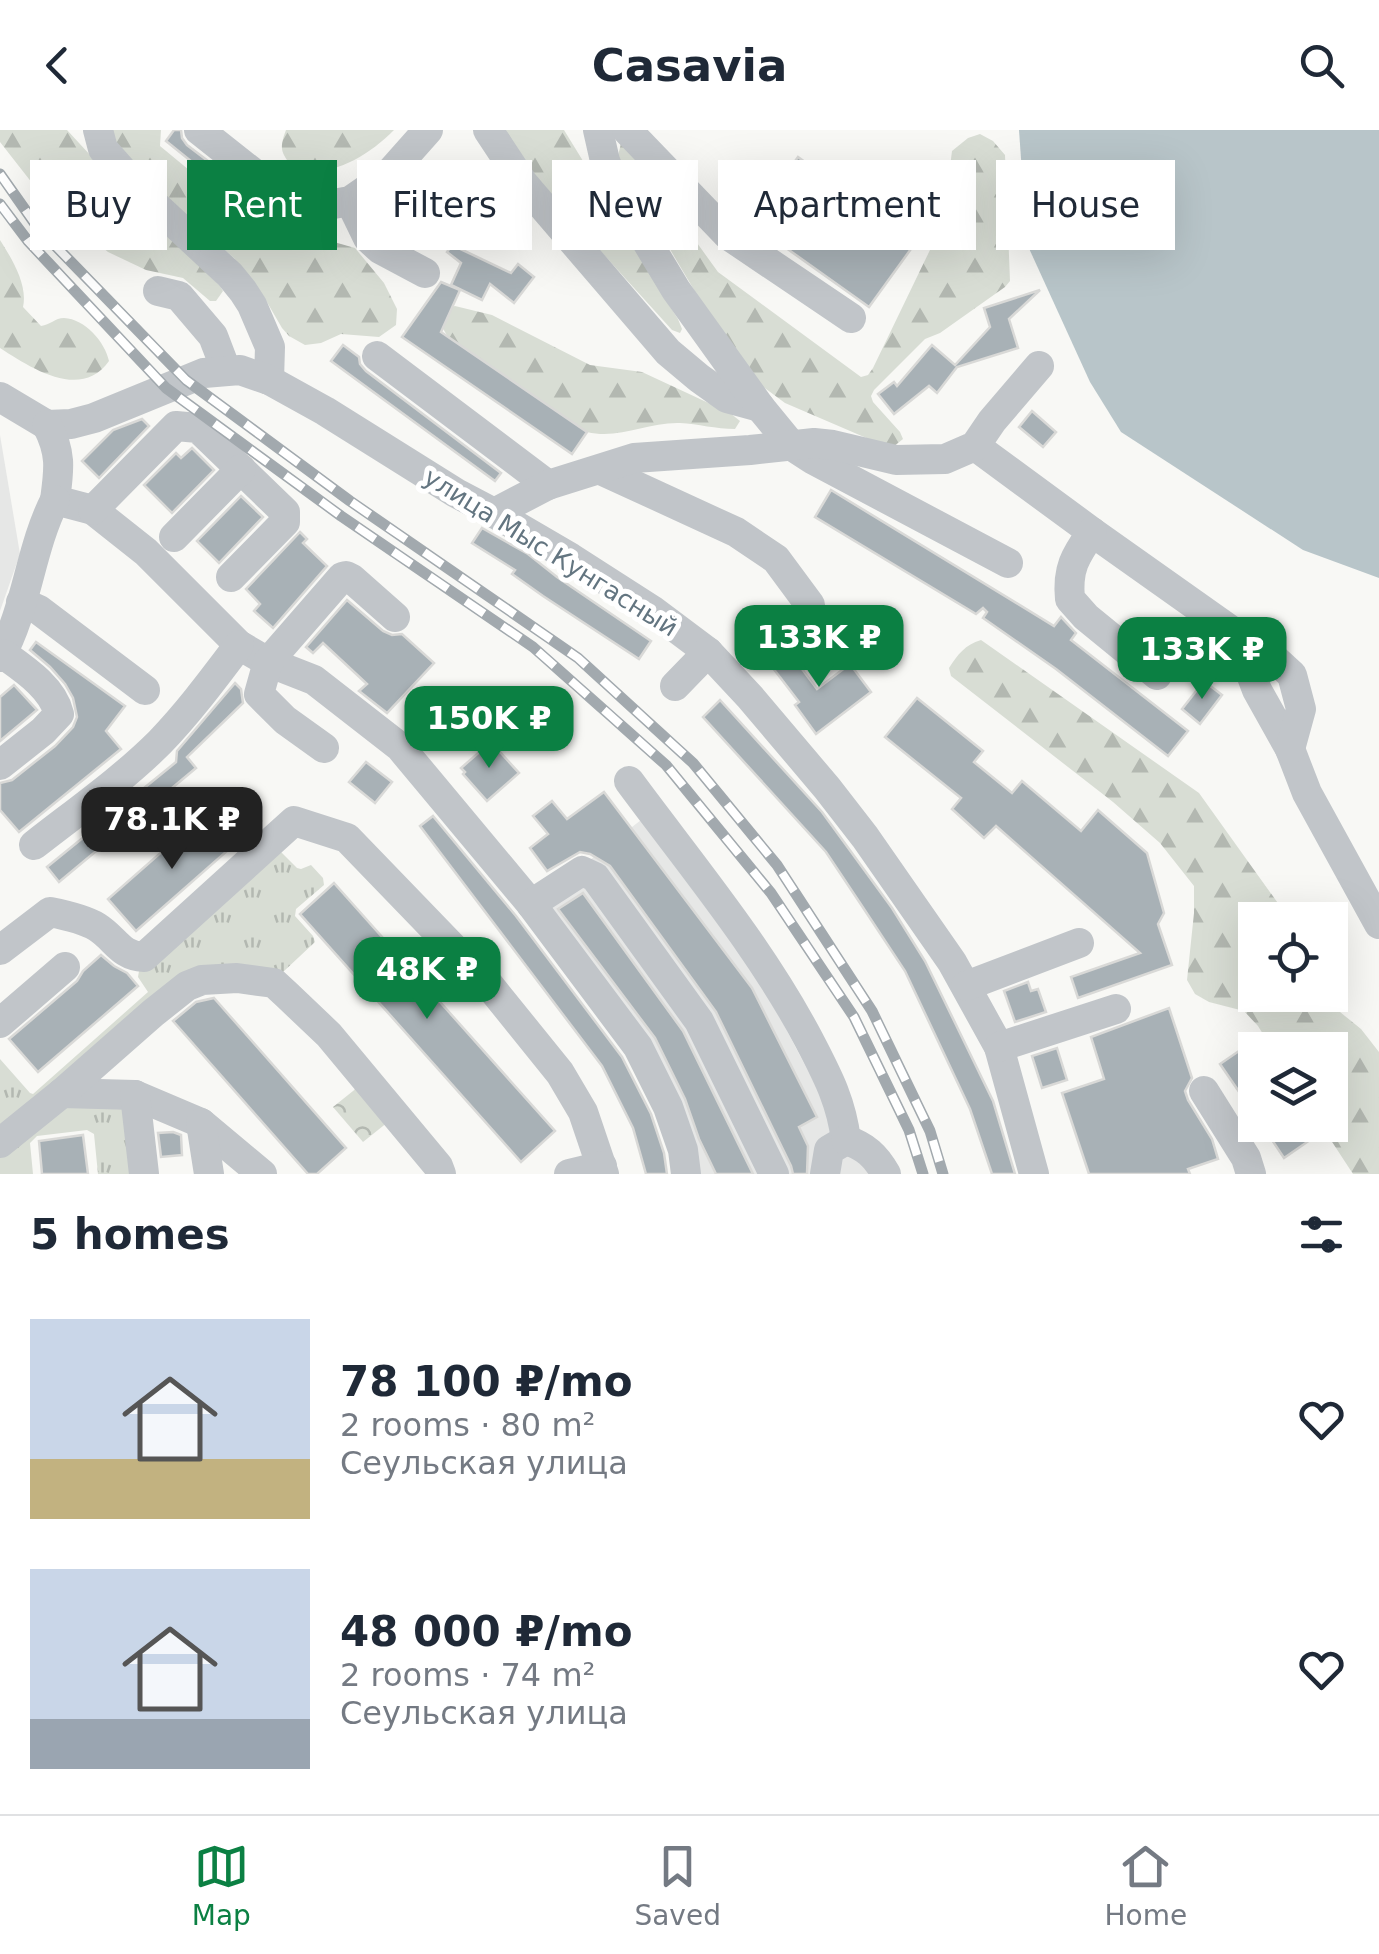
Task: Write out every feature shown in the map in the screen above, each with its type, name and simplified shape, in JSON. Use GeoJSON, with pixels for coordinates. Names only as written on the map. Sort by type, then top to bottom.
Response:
{"type":"FeatureCollection","features":[{"type":"Feature","properties":{"kind":"street"},"geometry":{"type":"LineString","coordinates":[[98,130],[102,150],[243,291],[270,346],[269,380]]}},
{"type":"Feature","properties":{"kind":"street"},"geometry":{"type":"LineString","coordinates":[[199,130],[280,194],[318,207],[350,202],[389,174],[428,130]]}},
{"type":"Feature","properties":{"kind":"street"},"geometry":{"type":"LineString","coordinates":[[488,130],[523,183],[668,352],[727,398],[760,407]]}},
{"type":"Feature","properties":{"kind":"street"},"geometry":{"type":"LineString","coordinates":[[598,130],[604,161],[620,196],[676,290],[792,446],[1008,564]]}},
{"type":"Feature","properties":{"kind":"street"},"geometry":{"type":"LineString","coordinates":[[628,130],[728,234],[851,318]]}},
{"type":"Feature","properties":{"kind":"street"},"geometry":{"type":"LineString","coordinates":[[350,202],[368,238],[380,249],[425,273]]}},
{"type":"Feature","properties":{"kind":"street"},"geometry":{"type":"LineString","coordinates":[[0,397],[48,425],[71,424],[122,408],[186,380],[226,370],[213,336],[180,296],[158,291]]}},
{"type":"Feature","properties":{"kind":"street"},"geometry":{"type":"LineString","coordinates":[[377,356],[548,485]]}},
{"type":"Feature","properties":{"kind":"street"},"geometry":{"type":"LineString","coordinates":[[494,513],[548,485],[634,458],[814,443],[834,444],[896,460],[945,459],[975,446],[1040,366]]}},
{"type":"Feature","properties":{"kind":"street","name":"улица Мыс Кунгасный"},"geometry":{"type":"LineString","coordinates":[[226,370],[240,370],[269,380],[314,404],[652,610],[708,652],[865,837],[966,986],[999,1047],[1034,1174]]}},
{"type":"Feature","properties":{"kind":"street"},"geometry":{"type":"LineString","coordinates":[[0,766],[59,714],[56,701],[24,669],[1,655],[44,523],[56,500],[60,462],[48,425]]}},
{"type":"Feature","properties":{"kind":"street"},"geometry":{"type":"LineString","coordinates":[[93,510],[176,426],[198,428],[286,512],[285,522],[232,577]]}},
{"type":"Feature","properties":{"kind":"street"},"geometry":{"type":"LineString","coordinates":[[975,446],[1236,634],[1257,690],[1379,924]]}},
{"type":"Feature","properties":{"kind":"street"},"geometry":{"type":"LineString","coordinates":[[174,536],[241,469]]}},
{"type":"Feature","properties":{"kind":"street"},"geometry":{"type":"LineString","coordinates":[[601,470],[736,532],[776,559],[810,604]]}},
{"type":"Feature","properties":{"kind":"street"},"geometry":{"type":"LineString","coordinates":[[56,500],[93,510],[146,552],[239,645],[268,662],[314,680],[400,747],[530,904],[638,1048],[668,1107],[683,1150],[686,1174]]}},
{"type":"Feature","properties":{"kind":"street"},"geometry":{"type":"LineString","coordinates":[[1092,532],[1072,565],[1070,599],[1086,617],[1157,675]]}},
{"type":"Feature","properties":{"kind":"street"},"geometry":{"type":"LineString","coordinates":[[324,748],[285,720],[259,694],[268,662],[342,577],[352,579],[395,617]]}},
{"type":"Feature","properties":{"kind":"street"},"geometry":{"type":"LineString","coordinates":[[21,602],[40,610],[146,690]]}},
{"type":"Feature","properties":{"kind":"street"},"geometry":{"type":"LineString","coordinates":[[34,845],[133,767],[174,728],[239,645]]}},
{"type":"Feature","properties":{"kind":"street"},"geometry":{"type":"LineString","coordinates":[[675,686],[708,652]]}},
{"type":"Feature","properties":{"kind":"street"},"geometry":{"type":"LineString","coordinates":[[629,781],[794,1011],[835,1094],[846,1140]]}},
{"type":"Feature","properties":{"kind":"street"},"geometry":{"type":"LineString","coordinates":[[0,950],[50,912],[96,926],[127,954],[144,957],[294,821],[340,834],[489,985],[560,1073],[583,1112],[603,1170],[569,1174]]}},
{"type":"Feature","properties":{"kind":"street"},"geometry":{"type":"LineString","coordinates":[[530,904],[582,871],[595,877],[698,1021],[774,1174]]}},
{"type":"Feature","properties":{"kind":"street"},"geometry":{"type":"LineString","coordinates":[[966,986],[1079,944]]}},
{"type":"Feature","properties":{"kind":"street"},"geometry":{"type":"LineString","coordinates":[[0,1023],[64,968]]}},
{"type":"Feature","properties":{"kind":"street"},"geometry":{"type":"LineString","coordinates":[[0,1143],[188,986],[202,980],[233,978],[274,983],[330,1035],[441,1174]]}},
{"type":"Feature","properties":{"kind":"street"},"geometry":{"type":"LineString","coordinates":[[999,1047],[1116,1009]]}},
{"type":"Feature","properties":{"kind":"street"},"geometry":{"type":"LineString","coordinates":[[1204,1092],[1246,1158],[1251,1174]]}},
{"type":"Feature","properties":{"kind":"street"},"geometry":{"type":"LineString","coordinates":[[62,1093],[135,1095],[201,1123],[262,1174]]}},
{"type":"Feature","properties":{"kind":"street"},"geometry":{"type":"LineString","coordinates":[[135,1095],[144,1174]]}},
{"type":"Feature","properties":{"kind":"street"},"geometry":{"type":"LineString","coordinates":[[201,1123],[210,1174]]}},
{"type":"Feature","properties":{"kind":"street"},"geometry":{"type":"LineString","coordinates":[[825,1174],[829,1150],[846,1140],[861,1144],[886,1174]]}},
{"type":"Feature","properties":{"kind":"shaded area"},"geometry":{"type":"Polygon","coordinates":[[[1019,130],[1379,130],[1379,578],[1303,550],[1121,432],[1090,382],[1030,250],[1175,250],[1175,160],[1021,160],[1019,130]]]}},
{"type":"Feature","properties":{"kind":"shaded area"},"geometry":{"type":"Polygon","coordinates":[[[0,435],[20,554],[0,611],[0,435]]]}},
{"type":"Feature","properties":{"kind":"shaded area"},"geometry":{"type":"Polygon","coordinates":[[[641,820],[762,983],[831,1115],[898,1174],[692,1174],[539,900],[641,820]]]}},
{"type":"Feature","properties":{"kind":"green space"},"geometry":{"type":"Polygon","coordinates":[[[0,130],[67,130],[95,160],[30,160],[30,180],[0,142],[0,130]]]}},
{"type":"Feature","properties":{"kind":"green space"},"geometry":{"type":"Polygon","coordinates":[[[106,130],[161,130],[160,146],[187,168],[187,217],[167,199],[167,160],[131,160],[106,130]]]}},
{"type":"Feature","properties":{"kind":"green space"},"geometry":{"type":"Polygon","coordinates":[[[286,130],[394,130],[373,148],[337,167],[337,160],[288,160],[282,143],[286,130]]]}},
{"type":"Feature","properties":{"kind":"green space"},"geometry":{"type":"Polygon","coordinates":[[[503,130],[564,130],[582,160],[552,160],[552,197],[532,175],[532,160],[522,160],[503,130]]]}},
{"type":"Feature","properties":{"kind":"green space"},"geometry":{"type":"Polygon","coordinates":[[[980,134],[993,141],[1005,155],[1005,160],[996,160],[996,250],[1009,250],[1010,281],[940,333],[925,339],[874,390],[873,402],[903,439],[893,447],[885,446],[785,403],[762,386],[700,300],[670,250],[698,250],[698,244],[718,272],[861,377],[868,375],[930,250],[976,250],[976,160],[951,160],[952,151],[980,134]]]}},
{"type":"Feature","properties":{"kind":"green space"},"geometry":{"type":"Polygon","coordinates":[[[622,139],[637,160],[620,160],[622,139]]]}},
{"type":"Feature","properties":{"kind":"green space"},"geometry":{"type":"Polygon","coordinates":[[[167,234],[223,291],[216,301],[210,301],[183,278],[146,270],[106,250],[167,250],[167,234]]]}},
{"type":"Feature","properties":{"kind":"green space"},"geometry":{"type":"Polygon","coordinates":[[[0,240],[21,281],[23,307],[41,326],[64,318],[86,327],[99,339],[109,361],[98,373],[85,379],[56,377],[0,348],[0,240]]]}},
{"type":"Feature","properties":{"kind":"green space"},"geometry":{"type":"Polygon","coordinates":[[[337,243],[355,248],[384,283],[397,309],[396,325],[379,337],[341,334],[305,345],[282,328],[225,250],[337,250],[337,243]]]}},
{"type":"Feature","properties":{"kind":"green space"},"geometry":{"type":"Polygon","coordinates":[[[600,250],[636,250],[682,329],[680,333],[672,330],[600,250]]]}},
{"type":"Feature","properties":{"kind":"green space"},"geometry":{"type":"Polygon","coordinates":[[[455,306],[492,315],[590,365],[642,372],[740,421],[735,429],[680,423],[610,434],[587,432],[448,337],[439,322],[444,309],[455,306]]]}},
{"type":"Feature","properties":{"kind":"green space"},"geometry":{"type":"Polygon","coordinates":[[[981,640],[1199,793],[1277,902],[1238,902],[1238,1009],[1195,994],[1187,980],[1194,886],[1160,843],[1113,802],[951,676],[949,668],[981,640]]]}},
{"type":"Feature","properties":{"kind":"green space"},"geometry":{"type":"Polygon","coordinates":[[[231,787],[263,821],[243,839],[212,805],[231,787]]]}},
{"type":"Feature","properties":{"kind":"green space"},"geometry":{"type":"Polygon","coordinates":[[[280,851],[297,868],[311,865],[323,878],[324,885],[296,909],[295,916],[315,942],[283,972],[220,973],[0,1134],[0,1059],[33,1094],[148,992],[138,977],[139,971],[280,851]]]}},
{"type":"Feature","properties":{"kind":"green space"},"geometry":{"type":"Polygon","coordinates":[[[1245,1012],[1340,1012],[1361,1029],[1379,1052],[1379,1174],[1353,1174],[1332,1142],[1348,1142],[1348,1032],[1262,1032],[1245,1012]]]}},
{"type":"Feature","properties":{"kind":"green space"},"geometry":{"type":"Polygon","coordinates":[[[358,1087],[388,1122],[363,1142],[333,1107],[358,1087]]]}},
{"type":"Feature","properties":{"kind":"green space"},"geometry":{"type":"Polygon","coordinates":[[[62,1103],[125,1104],[137,1174],[98,1174],[94,1134],[87,1130],[37,1136],[30,1143],[33,1174],[0,1174],[0,1150],[62,1103]]]}},
{"type":"Feature","properties":{"kind":"building"},"geometry":{"type":"Polygon","coordinates":[[[174,130],[181,130],[187,145],[207,160],[190,160],[166,141],[174,130]]]}},
{"type":"Feature","properties":{"kind":"building"},"geometry":{"type":"Polygon","coordinates":[[[463,250],[511,273],[518,264],[534,277],[514,303],[490,284],[482,300],[451,285],[461,263],[447,252],[463,250]]]}},
{"type":"Feature","properties":{"kind":"building"},"geometry":{"type":"Polygon","coordinates":[[[789,250],[910,250],[869,307],[789,250]]]}},
{"type":"Feature","properties":{"kind":"building"},"geometry":{"type":"Polygon","coordinates":[[[441,282],[460,290],[441,332],[587,432],[572,454],[402,337],[441,282]]]}},
{"type":"Feature","properties":{"kind":"building"},"geometry":{"type":"Polygon","coordinates":[[[1040,290],[1009,319],[1018,348],[957,367],[937,393],[929,386],[894,414],[878,394],[894,382],[897,386],[932,345],[955,365],[990,327],[984,308],[1040,290]]]}},
{"type":"Feature","properties":{"kind":"building"},"geometry":{"type":"Polygon","coordinates":[[[343,345],[359,357],[366,371],[501,473],[495,481],[331,361],[343,345]]]}},
{"type":"Feature","properties":{"kind":"building"},"geometry":{"type":"Polygon","coordinates":[[[1032,411],[1056,432],[1043,447],[1019,427],[1032,411]]]}},
{"type":"Feature","properties":{"kind":"building"},"geometry":{"type":"Polygon","coordinates":[[[142,419],[149,426],[99,478],[82,461],[113,430],[142,419]]]}},
{"type":"Feature","properties":{"kind":"building"},"geometry":{"type":"Polygon","coordinates":[[[192,448],[214,470],[172,513],[144,485],[176,453],[181,458],[192,448]]]}},
{"type":"Feature","properties":{"kind":"building"},"geometry":{"type":"Polygon","coordinates":[[[831,490],[1054,626],[1061,617],[1076,633],[1071,640],[1188,731],[1168,756],[983,618],[987,612],[983,608],[976,614],[815,517],[831,490]]]}},
{"type":"Feature","properties":{"kind":"building"},"geometry":{"type":"Polygon","coordinates":[[[241,496],[263,517],[219,563],[197,541],[241,496]]]}},
{"type":"Feature","properties":{"kind":"building"},"geometry":{"type":"Polygon","coordinates":[[[482,528],[528,554],[651,641],[639,659],[543,596],[512,574],[515,570],[472,543],[482,528]]]}},
{"type":"Feature","properties":{"kind":"building"},"geometry":{"type":"Polygon","coordinates":[[[300,532],[307,539],[303,543],[327,566],[273,628],[254,611],[260,604],[246,589],[300,532]]]}},
{"type":"Feature","properties":{"kind":"building"},"geometry":{"type":"Polygon","coordinates":[[[347,600],[383,631],[402,634],[434,663],[387,713],[359,691],[367,684],[323,643],[313,653],[306,647],[347,600]]]}},
{"type":"Feature","properties":{"kind":"building"},"geometry":{"type":"Polygon","coordinates":[[[36,642],[125,706],[106,731],[121,749],[19,832],[0,810],[0,783],[12,780],[55,746],[77,717],[65,684],[30,650],[36,642]]]}},
{"type":"Feature","properties":{"kind":"building"},"geometry":{"type":"Polygon","coordinates":[[[784,645],[817,689],[850,664],[871,692],[816,734],[795,705],[799,702],[766,659],[784,645]]]}},
{"type":"Feature","properties":{"kind":"building"},"geometry":{"type":"Polygon","coordinates":[[[1204,681],[1222,695],[1200,724],[1182,709],[1204,681]]]}},
{"type":"Feature","properties":{"kind":"building"},"geometry":{"type":"Polygon","coordinates":[[[235,683],[241,689],[243,703],[187,757],[196,768],[59,882],[47,867],[176,762],[177,751],[235,683]]]}},
{"type":"Feature","properties":{"kind":"building"},"geometry":{"type":"Polygon","coordinates":[[[14,685],[37,710],[0,741],[0,697],[14,685]]]}},
{"type":"Feature","properties":{"kind":"building"},"geometry":{"type":"Polygon","coordinates":[[[917,698],[983,751],[974,762],[1012,793],[1022,781],[1081,831],[1098,810],[1147,853],[1164,913],[1158,924],[1172,965],[1078,998],[1071,977],[1140,953],[996,826],[984,838],[952,809],[961,798],[885,737],[917,698]]]}},
{"type":"Feature","properties":{"kind":"building"},"geometry":{"type":"Polygon","coordinates":[[[720,700],[822,812],[925,961],[993,1101],[1015,1174],[992,1174],[970,1109],[905,971],[826,852],[703,717],[720,700]]]}},
{"type":"Feature","properties":{"kind":"building"},"geometry":{"type":"Polygon","coordinates":[[[491,742],[519,773],[487,801],[461,768],[491,742]]]}},
{"type":"Feature","properties":{"kind":"building"},"geometry":{"type":"Polygon","coordinates":[[[366,762],[392,782],[375,803],[349,782],[366,762]]]}},
{"type":"Feature","properties":{"kind":"building"},"geometry":{"type":"Polygon","coordinates":[[[604,792],[752,988],[817,1117],[799,1127],[808,1146],[807,1174],[793,1174],[716,1012],[610,866],[580,852],[547,871],[530,848],[548,834],[533,816],[552,801],[567,819],[604,792]]]}},
{"type":"Feature","properties":{"kind":"building"},"geometry":{"type":"Polygon","coordinates":[[[207,812],[235,844],[136,931],[108,899],[207,812]]]}},
{"type":"Feature","properties":{"kind":"building"},"geometry":{"type":"Polygon","coordinates":[[[433,816],[516,916],[622,1057],[651,1114],[667,1174],[646,1174],[633,1128],[602,1066],[420,826],[433,816]]]}},
{"type":"Feature","properties":{"kind":"building"},"geometry":{"type":"Polygon","coordinates":[[[334,883],[555,1131],[521,1162],[300,914],[334,883]]]}},
{"type":"Feature","properties":{"kind":"building"},"geometry":{"type":"Polygon","coordinates":[[[583,893],[683,1031],[753,1174],[716,1174],[655,1038],[558,909],[583,893]]]}},
{"type":"Feature","properties":{"kind":"building"},"geometry":{"type":"Polygon","coordinates":[[[101,955],[138,986],[38,1072],[9,1039],[77,981],[101,955]]]}},
{"type":"Feature","properties":{"kind":"building"},"geometry":{"type":"Polygon","coordinates":[[[1028,982],[1031,991],[1038,989],[1046,1012],[1015,1022],[1004,991],[1028,982]]]}},
{"type":"Feature","properties":{"kind":"building"},"geometry":{"type":"Polygon","coordinates":[[[214,998],[346,1148],[317,1174],[308,1174],[173,1021],[196,1002],[214,998]]]}},
{"type":"Feature","properties":{"kind":"building"},"geometry":{"type":"Polygon","coordinates":[[[1169,1008],[1192,1078],[1185,1091],[1212,1139],[1218,1159],[1188,1169],[1190,1174],[1089,1174],[1062,1093],[1104,1079],[1091,1037],[1169,1008]]]}},
{"type":"Feature","properties":{"kind":"building"},"geometry":{"type":"Polygon","coordinates":[[[1057,1048],[1067,1080],[1042,1088],[1032,1056],[1057,1048]]]}},
{"type":"Feature","properties":{"kind":"building"},"geometry":{"type":"Polygon","coordinates":[[[1238,1052],[1238,1090],[1220,1064],[1238,1052]]]}},
{"type":"Feature","properties":{"kind":"building"},"geometry":{"type":"Polygon","coordinates":[[[158,1133],[181,1135],[182,1155],[161,1157],[158,1133]]]}},
{"type":"Feature","properties":{"kind":"building"},"geometry":{"type":"Polygon","coordinates":[[[83,1135],[88,1174],[42,1174],[39,1141],[83,1135]]]}},
{"type":"Feature","properties":{"kind":"building"},"geometry":{"type":"Polygon","coordinates":[[[1273,1142],[1307,1142],[1284,1158],[1273,1142]]]}},
{"type":"Feature","properties":{"kind":"railway"},"geometry":{"type":"LineString","coordinates":[[0,174],[38,228],[186,380],[350,501],[578,658],[693,763],[777,865],[872,1011],[930,1131],[943,1174]]}},
{"type":"Feature","properties":{"kind":"railway"},"geometry":{"type":"LineString","coordinates":[[0,204],[28,241],[166,388],[341,516],[533,647],[666,765],[771,893],[854,1017],[909,1130],[923,1174]]}}]}
